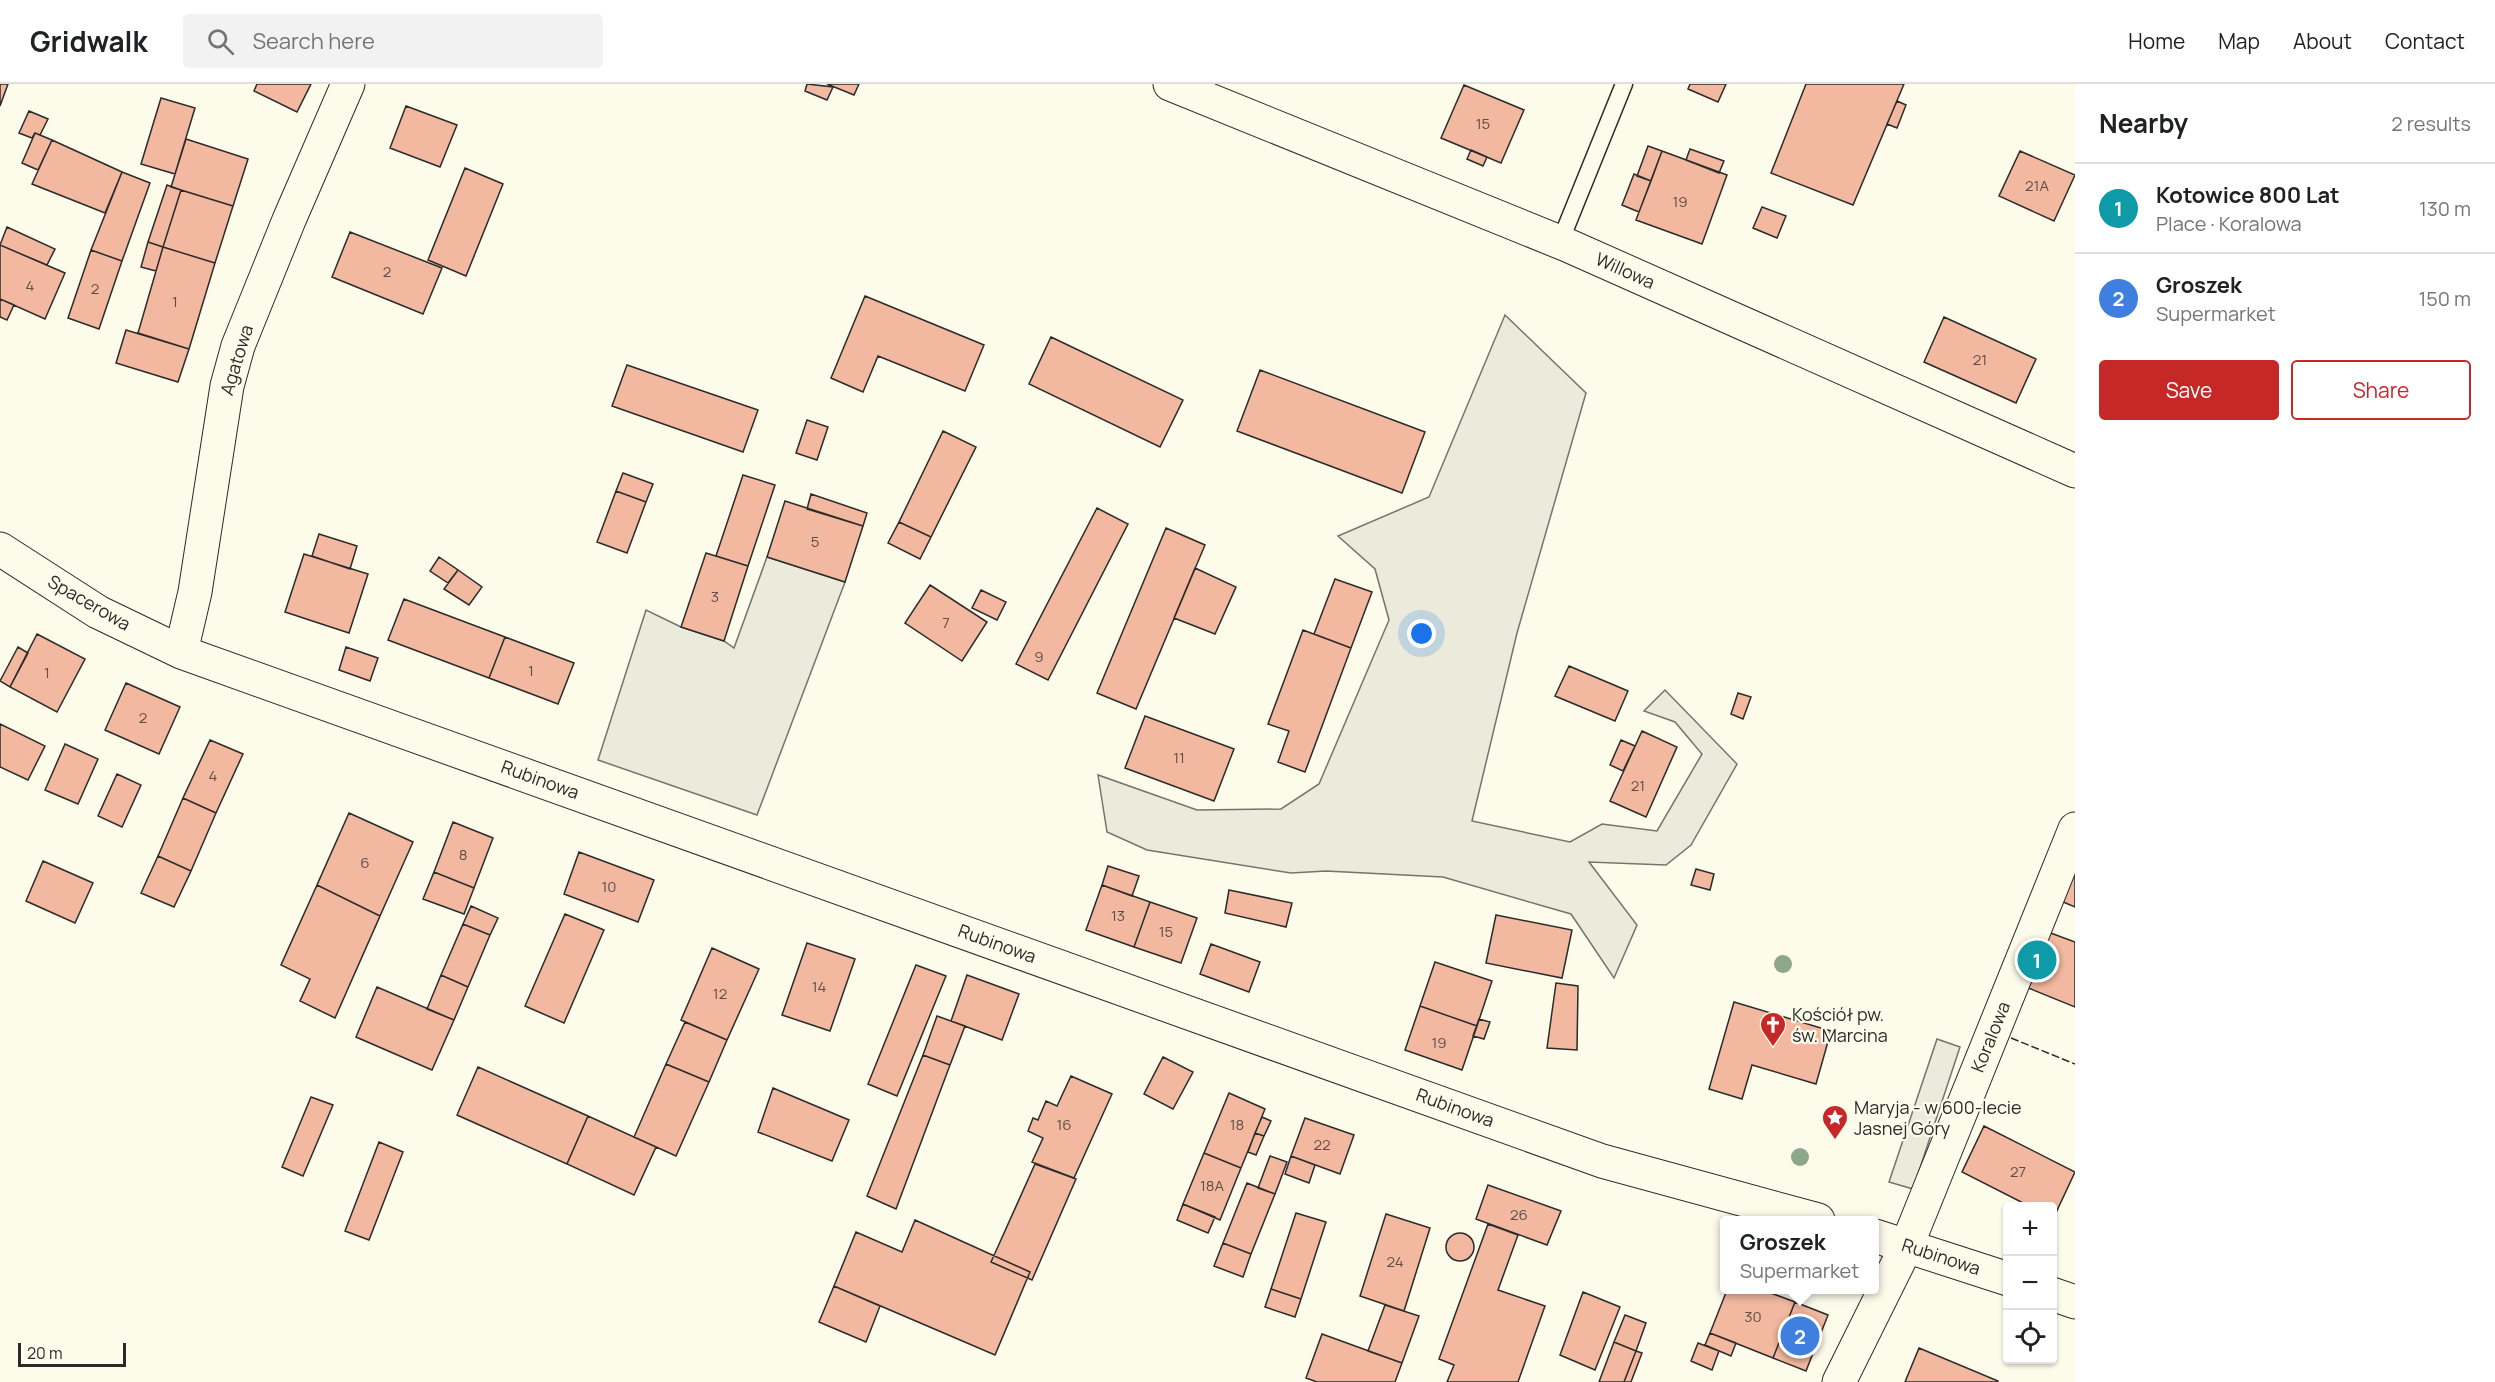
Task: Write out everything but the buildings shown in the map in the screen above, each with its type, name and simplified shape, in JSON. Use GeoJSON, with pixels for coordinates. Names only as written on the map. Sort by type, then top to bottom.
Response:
{"type":"FeatureCollection","features":[{"type":"Feature","properties":{"kind":"street","name":"Agatowa"},"geometry":{"type":"LineString","coordinates":[[181,652],[195,592],[227,386],[238,346],[348,84]]}},
{"type":"Feature","properties":{"kind":"street","name":"Willowa"},"geometry":{"type":"LineString","coordinates":[[1182,86],[1560,242],[2075,471]]}},
{"type":"Feature","properties":{"kind":"street","name":"Spacerowa"},"geometry":{"type":"LineString","coordinates":[[0,549],[98,612],[181,652]]}},
{"type":"Feature","properties":{"kind":"street","name":"Rubinowa"},"geometry":{"type":"LineString","coordinates":[[181,652],[1602,1161],[1800,1216]]}},
{"type":"Feature","properties":{"kind":"street","name":"Koralowa"},"geometry":{"type":"LineString","coordinates":[[1839,1382],[1907,1245],[2075,829]]}},
{"type":"Feature","properties":{"kind":"street","name":"Rubinowa"},"geometry":{"type":"LineString","coordinates":[[1879,1237],[2003,1278]]}},
{"type":"Feature","properties":{"kind":"street"},"geometry":{"type":"LineString","coordinates":[[2057,1296],[2075,1302]]}},
{"type":"Feature","properties":{"kind":"lane"},"geometry":{"type":"LineString","coordinates":[[1560,242],[1624,84]]}},
{"type":"Feature","properties":{"kind":"shaded area"},"geometry":{"type":"Polygon","coordinates":[[[1505,315],[1586,393],[1517,633],[1472,821],[1570,842],[1602,824],[1657,831],[1702,754],[1675,722],[1644,711],[1665,690],[1737,764],[1691,845],[1666,865],[1589,862],[1637,925],[1614,978],[1571,914],[1443,877],[1326,871],[1291,873],[1147,850],[1107,832],[1098,775],[1197,810],[1281,809],[1319,784],[1389,620],[1375,569],[1338,536],[1429,497],[1505,315]]]}},
{"type":"Feature","properties":{"kind":"shaded area"},"geometry":{"type":"Polygon","coordinates":[[[767,557],[845,582],[757,815],[598,760],[646,610],[681,627],[724,641],[734,648],[767,557]]]}},
{"type":"Feature","properties":{"kind":"shaded area"},"geometry":{"type":"Polygon","coordinates":[[[1937,1039],[1960,1047],[1913,1189],[1889,1182],[1937,1039]]]}},
{"type":"Feature","properties":{"kind":"fence"},"geometry":{"type":"LineString","coordinates":[[2011,1038],[2075,1064]]}},
{"type":"Feature","properties":{"kind":"place","name":"Kotowice 800 Lat"},"geometry":{"type":"Point","coordinates":[2037,960]}},
{"type":"Feature","properties":{"kind":"place","name":"Kościół pw. św. Marcina"},"geometry":{"type":"Point","coordinates":[1773,1048]}},
{"type":"Feature","properties":{"kind":"place","name":"Maryja - w 600-lecie Jasnej Góry"},"geometry":{"type":"Point","coordinates":[1835,1141]}},
{"type":"Feature","properties":{"kind":"place","name":"Groszek"},"geometry":{"type":"Point","coordinates":[1800,1336]}}]}
